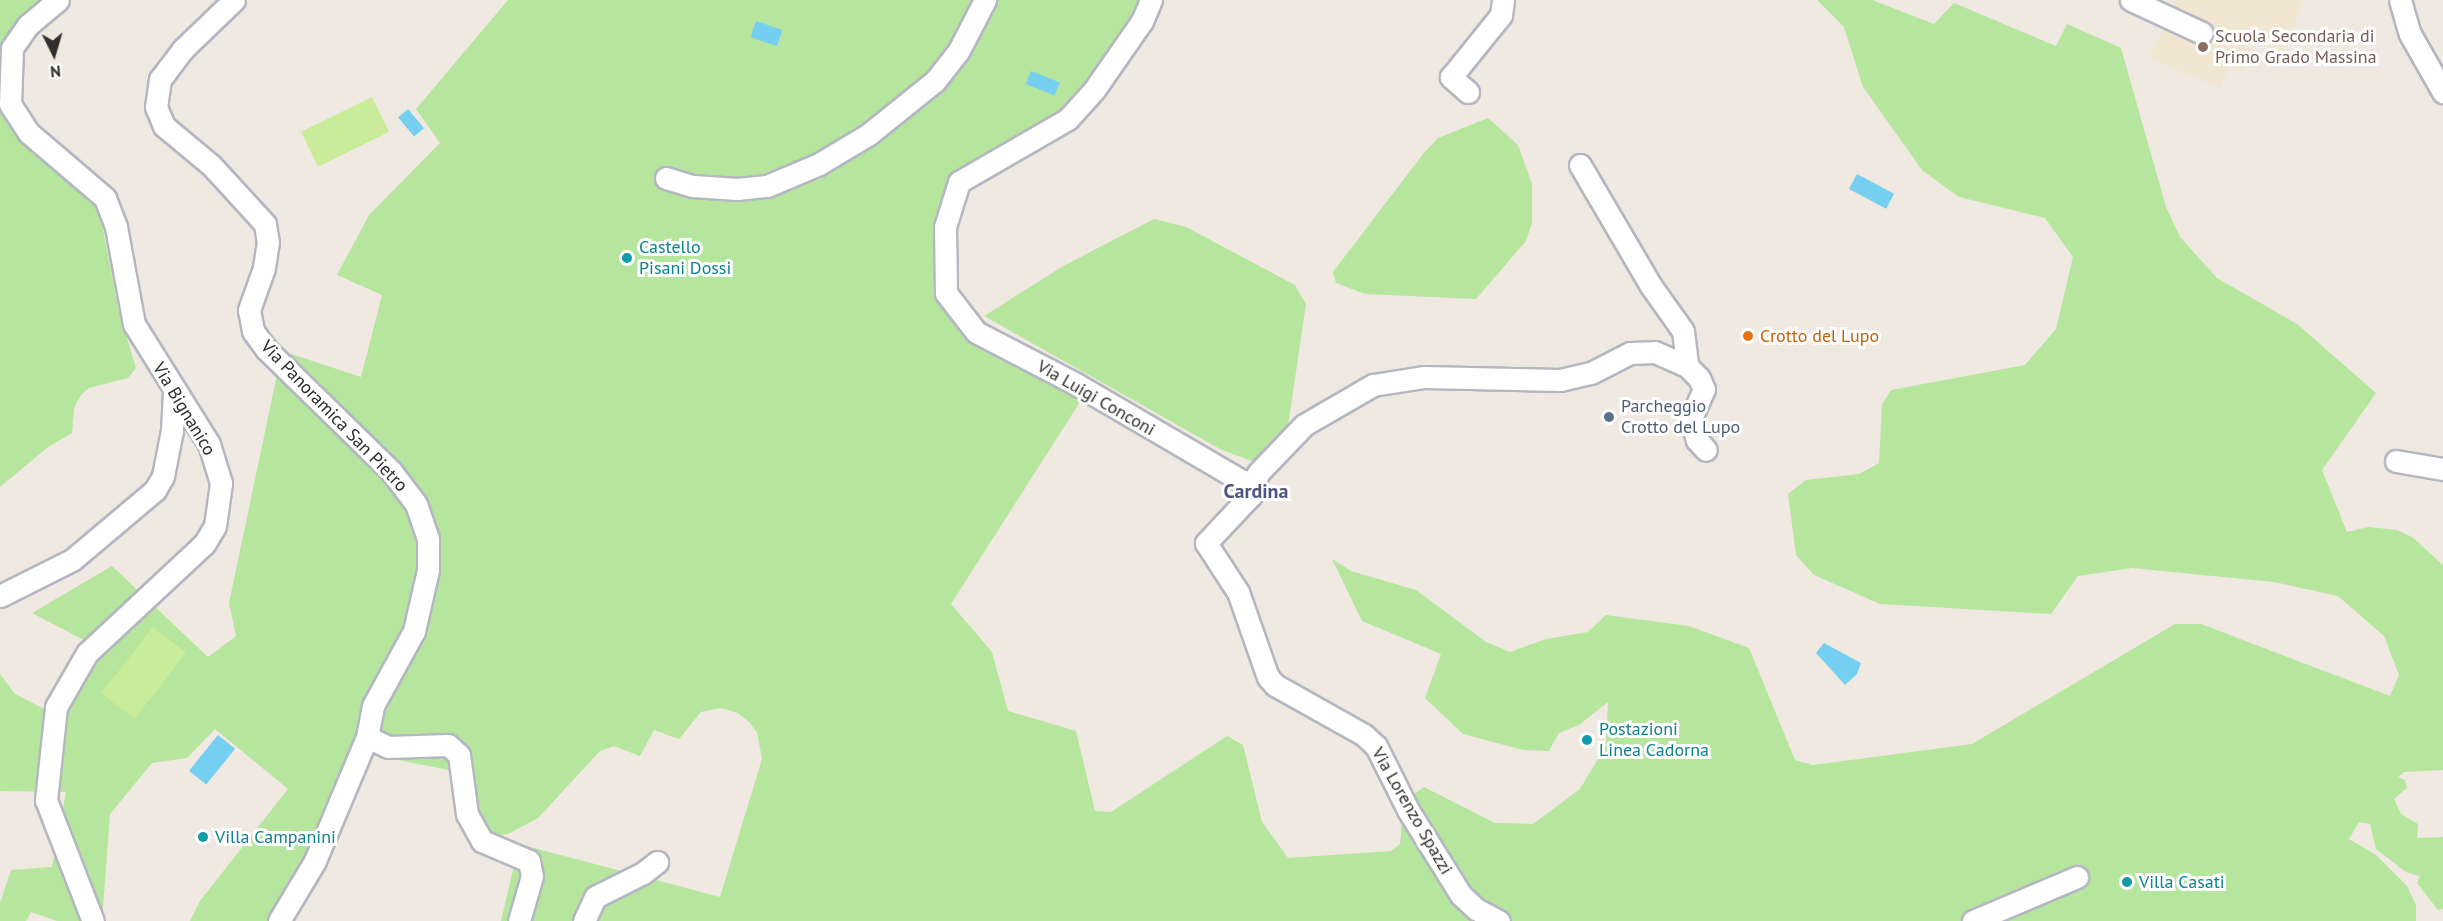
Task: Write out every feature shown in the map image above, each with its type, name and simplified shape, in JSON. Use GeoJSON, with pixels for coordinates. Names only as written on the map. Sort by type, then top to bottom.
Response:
{"type":"FeatureCollection","features":[{"type":"Feature","properties":{"kind":"street","name":"Via Bignanico"},"geometry":{"type":"LineString","coordinates":[[58,0],[28,25],[12,48],[10,104],[29,133],[105,198],[116,227],[134,324],[209,444],[220,483],[215,526],[204,544],[87,653],[61,692],[51,732],[46,800],[93,921]]}},
{"type":"Feature","properties":{"kind":"street","name":"Via Panoramica San Pietro"},"geometry":{"type":"LineString","coordinates":[[234,0],[183,49],[160,79],[156,107],[164,126],[211,165],[265,224],[268,242],[264,268],[249,310],[253,331],[266,349],[391,471],[425,520],[428,570],[414,632],[373,706],[368,737]]}},
{"type":"Feature","properties":{"kind":"street"},"geometry":{"type":"LineString","coordinates":[[666,178],[693,186],[737,189],[767,186],[819,164],[869,134],[935,81],[958,52],[985,0]]}},
{"type":"Feature","properties":{"kind":"street","name":"Via Luigi Conconi"},"geometry":{"type":"LineString","coordinates":[[1151,0],[1142,21],[1095,90],[1068,119],[959,182],[945,227],[946,293],[976,332],[1004,349],[1076,384],[1242,482],[1255,482]]}},
{"type":"Feature","properties":{"kind":"street"},"geometry":{"type":"LineString","coordinates":[[1468,92],[1451,78],[1501,15],[1503,0]]}},
{"type":"Feature","properties":{"kind":"street"},"geometry":{"type":"LineString","coordinates":[[2131,0],[2202,33]]}},
{"type":"Feature","properties":{"kind":"street"},"geometry":{"type":"LineString","coordinates":[[2400,0],[2410,34],[2443,92]]}},
{"type":"Feature","properties":{"kind":"street"},"geometry":{"type":"LineString","coordinates":[[1580,165],[1652,286],[1683,331],[1687,366]]}},
{"type":"Feature","properties":{"kind":"street"},"geometry":{"type":"LineString","coordinates":[[1255,482],[1258,473],[1291,434],[1373,385],[1424,377],[1560,380],[1582,376],[1630,354],[1655,352],[1687,366],[1704,388],[1691,418],[1697,440],[1706,450]]}},
{"type":"Feature","properties":{"kind":"street"},"geometry":{"type":"LineString","coordinates":[[0,596],[72,560],[155,490],[163,476],[172,430],[174,391]]}},
{"type":"Feature","properties":{"kind":"street"},"geometry":{"type":"LineString","coordinates":[[2396,461],[2443,469]]}},
{"type":"Feature","properties":{"kind":"street","name":"Via Lorenzo Spazzi"},"geometry":{"type":"LineString","coordinates":[[1255,482],[1251,495],[1206,543],[1238,592],[1268,677],[1376,746],[1408,810],[1461,895],[1476,909],[1499,921]]}},
{"type":"Feature","properties":{"kind":"street"},"geometry":{"type":"LineString","coordinates":[[279,921],[315,861],[368,737],[388,747],[448,746],[459,755],[467,814],[482,841],[529,861],[532,876],[519,921]]}},
{"type":"Feature","properties":{"kind":"street"},"geometry":{"type":"LineString","coordinates":[[584,921],[595,897],[643,873],[657,862]]}},
{"type":"Feature","properties":{"kind":"street"},"geometry":{"type":"LineString","coordinates":[[1973,921],[2077,877]]}},
{"type":"Feature","properties":{"kind":"shaded area","name":"Scuola Secondaria di Primo Grado Massina"},"geometry":{"type":"Polygon","coordinates":[[[2175,0],[2304,0],[2282,53],[2254,41],[2241,72],[2229,67],[2220,88],[2150,59],[2175,0]]]}},
{"type":"Feature","properties":{"kind":"green space"},"geometry":{"type":"Polygon","coordinates":[[[0,0],[46,0],[20,23],[3,103],[98,204],[119,312],[136,368],[128,378],[89,388],[81,395],[74,408],[72,433],[48,447],[0,487],[0,0]]]}},
{"type":"Feature","properties":{"kind":"green space"},"geometry":{"type":"Polygon","coordinates":[[[508,0],[1141,0],[1143,6],[1089,91],[961,170],[951,244],[957,314],[1085,394],[951,604],[992,652],[1008,711],[1076,731],[1095,811],[1111,812],[1227,736],[1243,745],[1262,822],[1288,858],[1391,851],[1400,844],[1404,801],[1424,787],[1495,823],[1533,824],[1580,789],[1606,746],[1608,702],[1579,725],[1559,733],[1549,751],[1523,750],[1463,734],[1425,698],[1441,654],[1362,621],[1332,559],[1351,571],[1416,590],[1486,642],[1510,652],[1546,639],[1588,632],[1606,615],[1689,626],[1749,648],[1795,760],[1813,765],[1972,744],[2175,624],[2201,624],[2390,696],[2399,675],[2384,636],[2338,596],[2274,582],[2132,568],[2078,576],[2051,614],[1880,604],[1814,575],[1796,555],[1788,494],[1806,480],[1859,474],[1879,463],[1882,404],[1891,390],[2025,365],[2056,329],[2073,257],[2045,218],[1959,197],[1922,170],[1863,87],[1844,27],[1817,0],[1872,0],[1934,24],[1954,3],[2056,46],[2067,24],[2121,48],[2166,207],[2180,237],[2217,278],[2297,324],[2376,393],[2322,470],[2347,532],[2368,527],[2397,530],[2412,537],[2443,565],[2443,770],[2404,772],[2398,777],[2405,780],[2407,788],[2394,799],[2401,814],[2418,824],[2417,838],[2443,837],[2443,909],[2438,910],[2417,883],[2420,876],[2406,872],[2376,849],[2370,824],[2359,822],[2349,839],[2376,855],[2407,886],[2416,905],[2416,921],[501,921],[519,844],[720,897],[762,759],[757,732],[749,722],[738,713],[720,708],[701,712],[679,739],[654,730],[640,756],[614,746],[600,751],[538,818],[508,834],[497,835],[487,829],[458,772],[364,753],[286,921],[190,921],[200,901],[288,789],[215,729],[187,758],[152,763],[110,814],[102,921],[57,921],[31,912],[26,921],[0,921],[0,903],[11,870],[52,867],[66,792],[0,791],[0,674],[15,694],[62,718],[86,641],[32,613],[112,566],[208,657],[236,636],[229,603],[282,351],[361,377],[382,295],[337,275],[369,215],[440,143],[416,109],[508,0]]]}},
{"type":"Feature","properties":{"kind":"green space"},"geometry":{"type":"Polygon","coordinates":[[[372,97],[389,132],[318,167],[301,132],[372,97]]]}},
{"type":"Feature","properties":{"kind":"green space"},"geometry":{"type":"Polygon","coordinates":[[[1488,118],[1518,145],[1532,184],[1532,223],[1526,241],[1476,299],[1365,294],[1336,283],[1333,272],[1423,154],[1438,138],[1488,118]]]}},
{"type":"Feature","properties":{"kind":"green space"},"geometry":{"type":"Polygon","coordinates":[[[1154,219],[1186,227],[1295,285],[1306,304],[1288,426],[1254,462],[1220,449],[984,316],[1065,265],[1154,219]]]}},
{"type":"Feature","properties":{"kind":"green space"},"geometry":{"type":"Polygon","coordinates":[[[153,627],[186,653],[134,719],[101,693],[153,627]]]}},
{"type":"Feature","properties":{"kind":"water"},"geometry":{"type":"Polygon","coordinates":[[[756,21],[782,30],[777,46],[750,37],[756,21]]]}},
{"type":"Feature","properties":{"kind":"water"},"geometry":{"type":"Polygon","coordinates":[[[1031,71],[1060,83],[1054,96],[1026,84],[1031,71]]]}},
{"type":"Feature","properties":{"kind":"water"},"geometry":{"type":"Polygon","coordinates":[[[408,109],[424,128],[414,137],[398,117],[408,109]]]}},
{"type":"Feature","properties":{"kind":"water"},"geometry":{"type":"Polygon","coordinates":[[[1857,174],[1894,194],[1886,209],[1849,189],[1857,174]]]}},
{"type":"Feature","properties":{"kind":"water"},"geometry":{"type":"Polygon","coordinates":[[[1824,643],[1861,663],[1857,674],[1845,685],[1816,653],[1824,643]]]}},
{"type":"Feature","properties":{"kind":"water"},"geometry":{"type":"Polygon","coordinates":[[[218,735],[235,749],[206,785],[189,771],[218,735]]]}},
{"type":"Feature","properties":{"kind":"place","name":"Scuola Secondaria di Primo Grado Massina"},"geometry":{"type":"Point","coordinates":[2203,47]}},
{"type":"Feature","properties":{"kind":"place","name":"Castello Pisani Dossi"},"geometry":{"type":"Point","coordinates":[627,258]}},
{"type":"Feature","properties":{"kind":"place","name":"Crotto del Lupo"},"geometry":{"type":"Point","coordinates":[1748,336]}},
{"type":"Feature","properties":{"kind":"place","name":"Parcheggio Crotto del Lupo"},"geometry":{"type":"Point","coordinates":[1609,417]}},
{"type":"Feature","properties":{"kind":"place","name":"Postazioni Linea Cadorna"},"geometry":{"type":"Point","coordinates":[1587,740]}},
{"type":"Feature","properties":{"kind":"place","name":"Villa Campanini"},"geometry":{"type":"Point","coordinates":[203,837]}},
{"type":"Feature","properties":{"kind":"place","name":"Villa Casati"},"geometry":{"type":"Point","coordinates":[2127,882]}},
{"type":"Feature","properties":{"kind":"district","name":"Cardina"},"geometry":{"type":"Point","coordinates":[1256,491]}}]}
